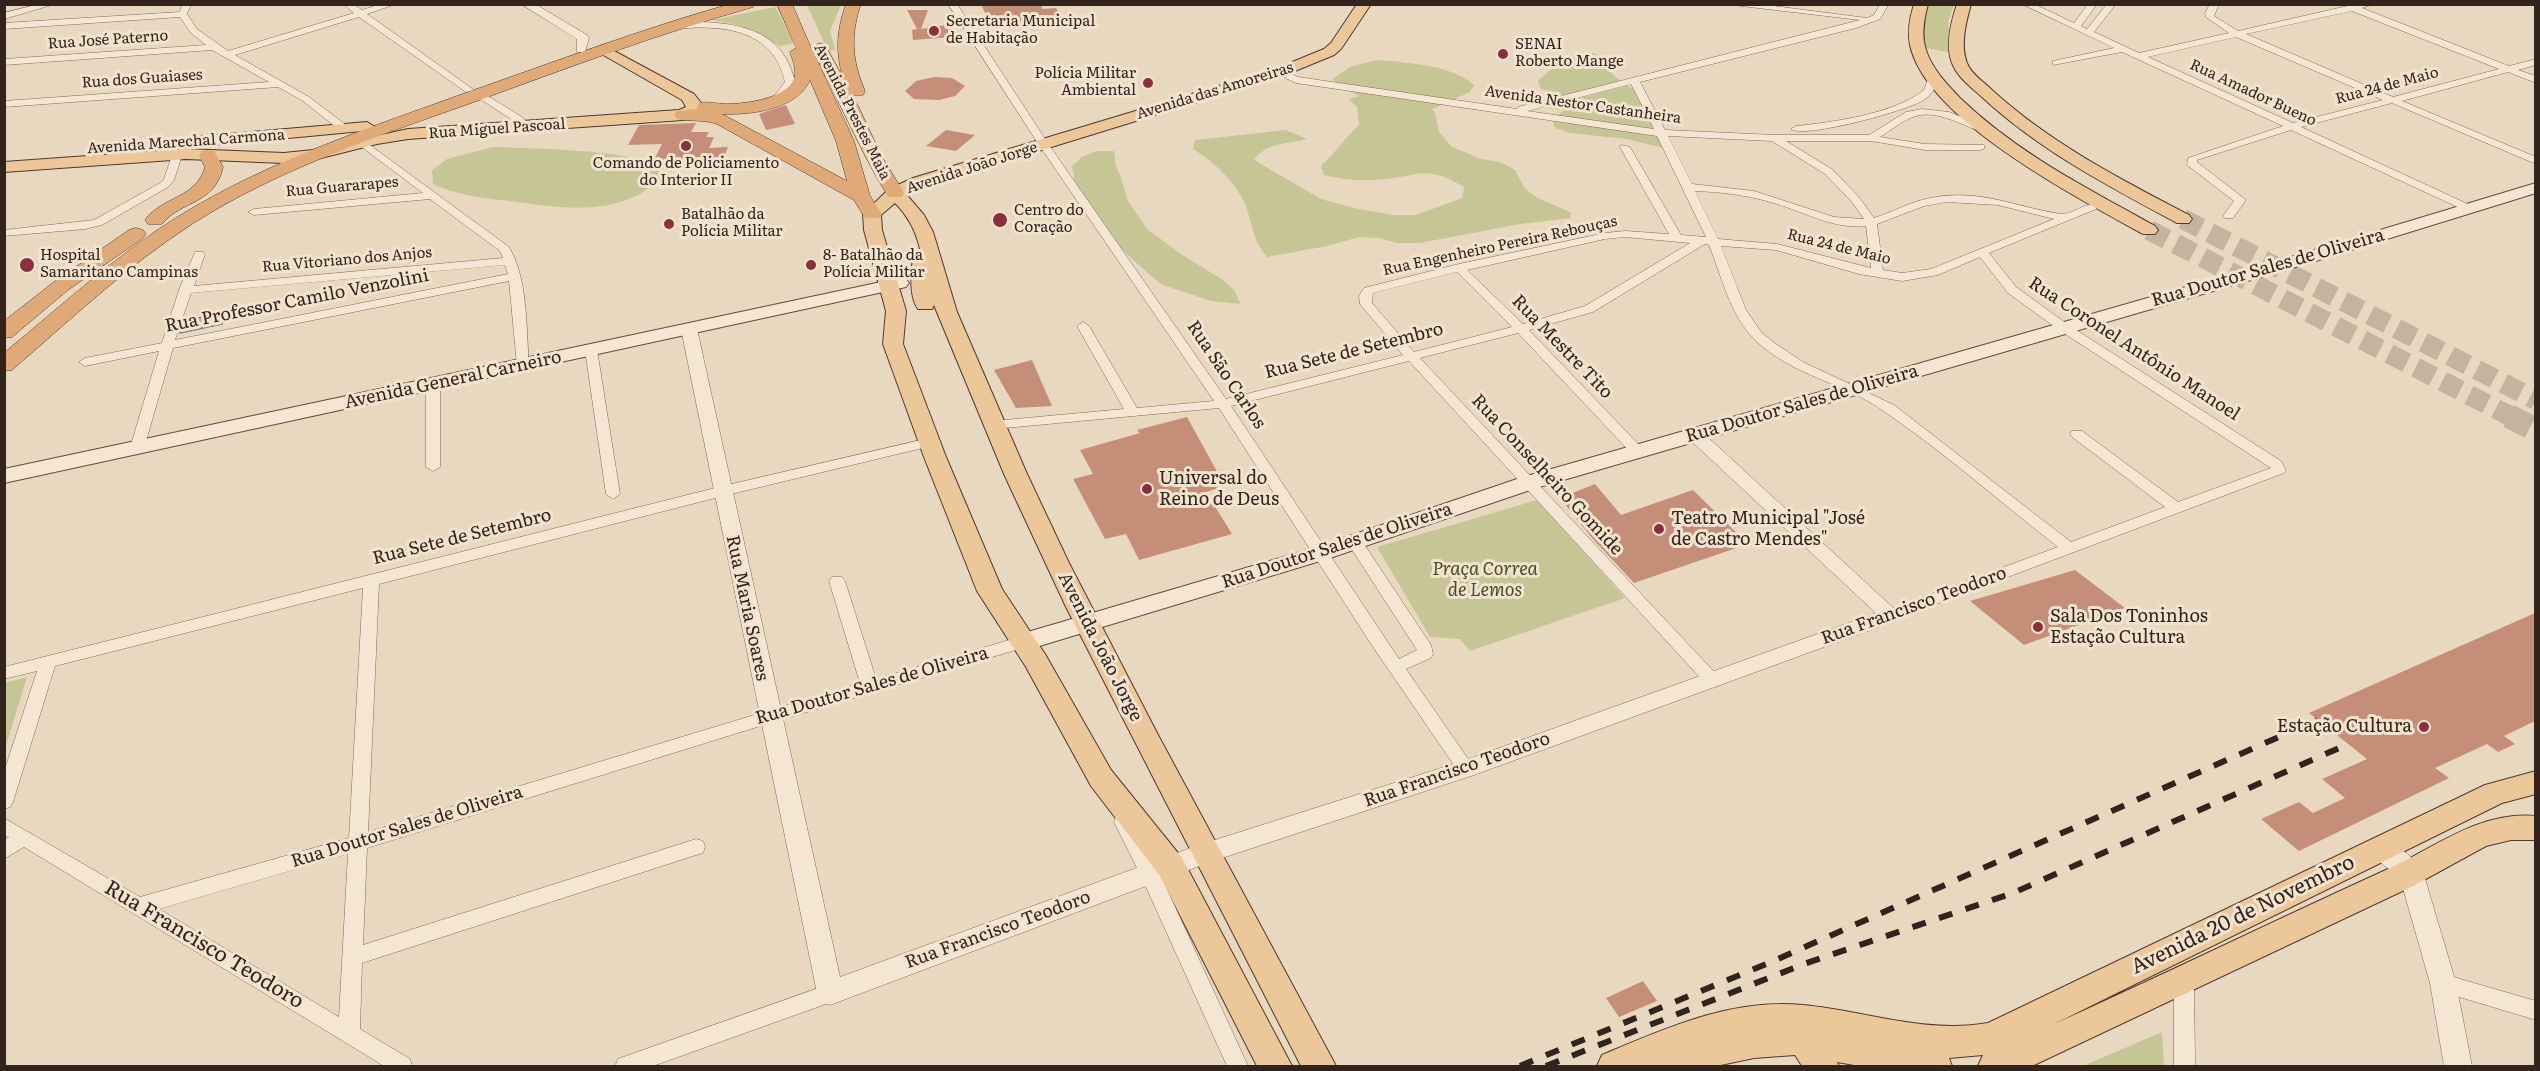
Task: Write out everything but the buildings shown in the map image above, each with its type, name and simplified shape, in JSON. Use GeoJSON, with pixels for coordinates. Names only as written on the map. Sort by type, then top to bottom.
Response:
{"type":"FeatureCollection","features":[{"type":"Feature","properties":{"kind":"highway"},"geometry":{"type":"LineString","coordinates":[[4,365],[136,253],[187,219],[243,187],[313,155],[581,50],[724,4]]}},
{"type":"Feature","properties":{"kind":"highway"},"geometry":{"type":"LineString","coordinates":[[854,4],[844,43],[848,71],[904,182],[912,184]]}},
{"type":"Feature","properties":{"kind":"highway"},"geometry":{"type":"LineString","coordinates":[[4,332],[61,286],[155,220],[213,190],[284,158],[365,135],[475,93],[603,49],[674,17],[778,7]]}},
{"type":"Feature","properties":{"kind":"highway","name":"Avenida Prestes Maia"},"geometry":{"type":"LineString","coordinates":[[778,7],[802,44],[845,141],[866,205]]}},
{"type":"Feature","properties":{"kind":"highway","name":"Avenida Prestes Maia"},"geometry":{"type":"LineString","coordinates":[[778,7],[895,193]]}},
{"type":"Feature","properties":{"kind":"highway"},"geometry":{"type":"LineString","coordinates":[[687,108],[721,110],[748,107],[776,100],[792,92],[801,82],[802,69],[798,51],[802,44]]}},
{"type":"Feature","properties":{"kind":"highway"},"geometry":{"type":"LineString","coordinates":[[733,127],[733,118],[748,107]]}},
{"type":"Feature","properties":{"kind":"highway"},"geometry":{"type":"LineString","coordinates":[[687,108],[717,117],[866,205]]}},
{"type":"Feature","properties":{"kind":"highway"},"geometry":{"type":"LineString","coordinates":[[155,220],[160,214],[203,189],[210,182],[214,167],[208,155]]}},
{"type":"Feature","properties":{"kind":"main road","name":"Avenida das Amoreiras"},"geometry":{"type":"LineString","coordinates":[[1044,144],[1319,58],[1336,46],[1364,4]]}},
{"type":"Feature","properties":{"kind":"main road"},"geometry":{"type":"LineString","coordinates":[[1921,4],[1916,29],[1917,46],[1940,56],[1968,75],[2002,109],[2052,146],[2183,219]]}},
{"type":"Feature","properties":{"kind":"main road"},"geometry":{"type":"LineString","coordinates":[[1964,4],[1940,56],[1933,79],[1983,129],[2011,150],[2057,179],[2149,230]]}},
{"type":"Feature","properties":{"kind":"main road"},"geometry":{"type":"LineString","coordinates":[[603,49],[687,108]]}},
{"type":"Feature","properties":{"kind":"main road","name":"Rua Miguel Pascoal"},"geometry":{"type":"LineString","coordinates":[[313,155],[365,135],[522,128],[687,108]]}},
{"type":"Feature","properties":{"kind":"main road","name":"Avenida Marechal Carmona"},"geometry":{"type":"LineString","coordinates":[[4,167],[278,135],[346,130],[365,135]]}},
{"type":"Feature","properties":{"kind":"main road"},"geometry":{"type":"LineString","coordinates":[[182,155],[261,145],[278,135]]}},
{"type":"Feature","properties":{"kind":"main road","name":"Avenida João Jorge"},"geometry":{"type":"LineString","coordinates":[[866,205],[912,184],[1044,144]]}},
{"type":"Feature","properties":{"kind":"main road"},"geometry":{"type":"LineString","coordinates":[[2011,150],[2041,156],[2049,153],[2052,146]]}},
{"type":"Feature","properties":{"kind":"main road","name":"Avenida Marechal Carmona"},"geometry":{"type":"LineString","coordinates":[[4,155],[156,150],[182,155],[284,158],[313,155]]}},
{"type":"Feature","properties":{"kind":"main road","name":"Rua Doutor Sales de Oliveira"},"geometry":{"type":"LineString","coordinates":[[1075,626],[1322,554],[1528,483],[1694,434],[1857,390],[2063,327],[2300,260],[2535,188]]}},
{"type":"Feature","properties":{"kind":"main road","name":"Avenida Prestes Maia"},"geometry":{"type":"LineString","coordinates":[[895,193],[915,212]]}},
{"type":"Feature","properties":{"kind":"main road"},"geometry":{"type":"LineString","coordinates":[[866,205],[894,284],[896,311],[893,344],[990,591],[1030,651],[1101,778],[1160,870],[1275,1066]]}},
{"type":"Feature","properties":{"kind":"main road","name":"Avenida João Jorge"},"geometry":{"type":"LineString","coordinates":[[915,212],[932,252],[942,301],[968,357],[1075,626],[1206,853],[1318,1066]]}},
{"type":"Feature","properties":{"kind":"main road"},"geometry":{"type":"LineString","coordinates":[[925,234],[921,278],[925,305]]}},
{"type":"Feature","properties":{"kind":"main road","name":"Avenida General Carneiro"},"geometry":{"type":"LineString","coordinates":[[4,476],[894,284]]}},
{"type":"Feature","properties":{"kind":"main road"},"geometry":{"type":"LineString","coordinates":[[893,344],[914,362]]}},
{"type":"Feature","properties":{"kind":"main road","name":"Avenida João Jorge"},"geometry":{"type":"LineString","coordinates":[[1030,651],[1046,646],[1075,626]]}},
{"type":"Feature","properties":{"kind":"main road","name":"Avenida 20 de Novembro"},"geometry":{"type":"LineString","coordinates":[[1942,1055],[2011,1030],[2495,793],[2535,782]]}},
{"type":"Feature","properties":{"kind":"main road","name":"Avenida 20 de Novembro"},"geometry":{"type":"LineString","coordinates":[[1996,1066],[2068,1036],[2184,981],[2487,833],[2515,826],[2535,828]]}},
{"type":"Feature","properties":{"kind":"main road"},"geometry":{"type":"LineString","coordinates":[[1614,1066],[1702,1031],[1736,1022],[1764,1020],[1801,1020],[1857,1029],[1898,1039],[1942,1055]]}},
{"type":"Feature","properties":{"kind":"main road"},"geometry":{"type":"LineString","coordinates":[[1803,1039],[1822,1066]]}},
{"type":"Feature","properties":{"kind":"main road"},"geometry":{"type":"LineString","coordinates":[[1672,1066],[1721,1049],[1754,1042],[1803,1039],[1942,1055]]}},
{"type":"Feature","properties":{"kind":"street"},"geometry":{"type":"LineString","coordinates":[[4,16],[51,4]]}},
{"type":"Feature","properties":{"kind":"street"},"geometry":{"type":"LineString","coordinates":[[183,14],[187,4]]}},
{"type":"Feature","properties":{"kind":"street"},"geometry":{"type":"LineString","coordinates":[[347,4],[475,93],[518,119],[522,123],[522,128]]}},
{"type":"Feature","properties":{"kind":"street"},"geometry":{"type":"LineString","coordinates":[[228,54],[392,4]]}},
{"type":"Feature","properties":{"kind":"street"},"geometry":{"type":"LineString","coordinates":[[526,4],[583,38],[581,50]]}},
{"type":"Feature","properties":{"kind":"street","name":"Rua São Carlos"},"geometry":{"type":"LineString","coordinates":[[952,4],[1044,144],[1223,404],[1466,770]]}},
{"type":"Feature","properties":{"kind":"street"},"geometry":{"type":"LineString","coordinates":[[1728,4],[1872,19]]}},
{"type":"Feature","properties":{"kind":"street"},"geometry":{"type":"LineString","coordinates":[[1522,109],[1853,26],[1881,13],[1885,4]]}},
{"type":"Feature","properties":{"kind":"street"},"geometry":{"type":"LineString","coordinates":[[2026,4],[2077,25],[2093,4]]}},
{"type":"Feature","properties":{"kind":"street"},"geometry":{"type":"LineString","coordinates":[[2092,30],[2112,4]]}},
{"type":"Feature","properties":{"kind":"street"},"geometry":{"type":"LineString","coordinates":[[2216,4],[2209,13],[2210,17],[2235,33],[2535,160]]}},
{"type":"Feature","properties":{"kind":"street"},"geometry":{"type":"LineString","coordinates":[[2138,56],[2370,4]]}},
{"type":"Feature","properties":{"kind":"street"},"geometry":{"type":"LineString","coordinates":[[2353,8],[2535,80]]}},
{"type":"Feature","properties":{"kind":"street"},"geometry":{"type":"LineString","coordinates":[[4,26],[183,14]]}},
{"type":"Feature","properties":{"kind":"street"},"geometry":{"type":"LineString","coordinates":[[183,14],[194,31],[214,47],[306,99],[346,130]]}},
{"type":"Feature","properties":{"kind":"street"},"geometry":{"type":"LineString","coordinates":[[1823,15],[1836,23],[1839,30]]}},
{"type":"Feature","properties":{"kind":"street"},"geometry":{"type":"LineString","coordinates":[[1845,17],[1853,26]]}},
{"type":"Feature","properties":{"kind":"street"},"geometry":{"type":"LineString","coordinates":[[651,29],[717,24],[740,30],[767,43],[784,57],[790,75],[789,86],[776,100]]}},
{"type":"Feature","properties":{"kind":"street","name":"Rua Amador Bueno"},"geometry":{"type":"LineString","coordinates":[[2077,25],[2092,30],[2122,49],[2468,208]]}},
{"type":"Feature","properties":{"kind":"street","name":"Rua José Paterno"},"geometry":{"type":"LineString","coordinates":[[4,62],[214,47]]}},
{"type":"Feature","properties":{"kind":"street"},"geometry":{"type":"LineString","coordinates":[[2056,63],[2122,49]]}},
{"type":"Feature","properties":{"kind":"street","name":"Rua 24 de Maio"},"geometry":{"type":"LineString","coordinates":[[2229,216],[2241,203],[2240,200],[2195,166],[2191,160],[2291,127],[2535,63]]}},
{"type":"Feature","properties":{"kind":"street","name":"Avenida Nestor Castanheira"},"geometry":{"type":"LineString","coordinates":[[1298,65],[1325,78],[1659,129]]}},
{"type":"Feature","properties":{"kind":"street","name":"Avenida Nestor Castanheira"},"geometry":{"type":"LineString","coordinates":[[1280,72],[1293,79],[1309,82],[1659,129],[1707,129],[1871,138],[1898,146],[1915,147],[1980,147]]}},
{"type":"Feature","properties":{"kind":"street","name":"Avenida Nestor Castanheira"},"geometry":{"type":"LineString","coordinates":[[1771,134],[1823,127],[1896,108],[1928,93],[1933,79]]}},
{"type":"Feature","properties":{"kind":"street"},"geometry":{"type":"LineString","coordinates":[[1634,80],[1686,187],[1731,292],[1750,327],[1770,347],[1795,364],[1857,390],[1897,414],[2070,549]]}},
{"type":"Feature","properties":{"kind":"street","name":"Rua dos Guaiases"},"geometry":{"type":"LineString","coordinates":[[4,104],[282,84]]}},
{"type":"Feature","properties":{"kind":"street"},"geometry":{"type":"LineString","coordinates":[[1871,138],[1910,114],[1922,112],[1945,114],[1983,129]]}},
{"type":"Feature","properties":{"kind":"street"},"geometry":{"type":"LineString","coordinates":[[1771,134],[1829,172],[1855,199],[1871,222],[1878,274]]}},
{"type":"Feature","properties":{"kind":"street"},"geometry":{"type":"LineString","coordinates":[[365,135],[433,195],[496,240],[505,249],[515,276],[523,365]]}},
{"type":"Feature","properties":{"kind":"street"},"geometry":{"type":"LineString","coordinates":[[1624,147],[1676,237]]}},
{"type":"Feature","properties":{"kind":"street"},"geometry":{"type":"LineString","coordinates":[[4,233],[98,223],[164,185],[182,155]]}},
{"type":"Feature","properties":{"kind":"street"},"geometry":{"type":"LineString","coordinates":[[1686,187],[1740,191],[1779,201],[1828,219],[1853,223],[1871,222],[1889,217],[1920,203],[1952,198],[2000,202],[2065,218]]}},
{"type":"Feature","properties":{"kind":"street","name":"Rua Guararapes"},"geometry":{"type":"LineString","coordinates":[[254,212],[433,195]]}},
{"type":"Feature","properties":{"kind":"street","name":"Rua 24 de Maio"},"geometry":{"type":"LineString","coordinates":[[1676,237],[1778,247],[1878,274],[1902,277],[1935,272],[2092,207]]}},
{"type":"Feature","properties":{"kind":"street","name":"Rua Engenheiro Pereira Rebouças"},"geometry":{"type":"LineString","coordinates":[[1368,291],[1459,268],[1605,236],[1625,234],[1676,237]]}},
{"type":"Feature","properties":{"kind":"street","name":"Rua Sete de Setembro"},"geometry":{"type":"LineString","coordinates":[[994,425],[1223,404],[1521,329],[1589,309],[1708,241]]}},
{"type":"Feature","properties":{"kind":"street","name":"Rua Coronel Antônio Manoel"},"geometry":{"type":"LineString","coordinates":[[1983,253],[2012,290],[2063,327],[2276,464]]}},
{"type":"Feature","properties":{"kind":"street"},"geometry":{"type":"LineString","coordinates":[[137,448],[184,290],[199,254]]}},
{"type":"Feature","properties":{"kind":"street","name":"Rua Vitoriano dos Anjos"},"geometry":{"type":"LineString","coordinates":[[184,290],[511,261]]}},
{"type":"Feature","properties":{"kind":"street","name":"Rua Mestre Tito"},"geometry":{"type":"LineString","coordinates":[[1459,268],[1521,329],[1637,452]]}},
{"type":"Feature","properties":{"kind":"street","name":"Rua Professor Camilo Venzolini"},"geometry":{"type":"LineString","coordinates":[[86,362],[515,276]]}},
{"type":"Feature","properties":{"kind":"street","name":"Rua Conselheiro Gomide"},"geometry":{"type":"LineString","coordinates":[[1368,291],[1365,296],[1366,304],[1411,356],[1712,680]]}},
{"type":"Feature","properties":{"kind":"street"},"geometry":{"type":"LineString","coordinates":[[1083,326],[1132,411]]}},
{"type":"Feature","properties":{"kind":"street","name":"Rua Maria Soares"},"geometry":{"type":"LineString","coordinates":[[689,329],[830,993]]}},
{"type":"Feature","properties":{"kind":"street"},"geometry":{"type":"LineString","coordinates":[[591,350],[614,494]]}},
{"type":"Feature","properties":{"kind":"street"},"geometry":{"type":"LineString","coordinates":[[433,384],[433,467]]}},
{"type":"Feature","properties":{"kind":"street"},"geometry":{"type":"LineString","coordinates":[[1694,434],[1891,615]]}},
{"type":"Feature","properties":{"kind":"street"},"geometry":{"type":"LineString","coordinates":[[2077,434],[2177,509]]}},
{"type":"Feature","properties":{"kind":"street","name":"Rua Sete de Setembro"},"geometry":{"type":"LineString","coordinates":[[4,673],[723,491],[930,442]]}},
{"type":"Feature","properties":{"kind":"street","name":"Rua Francisco Teodoro"},"geometry":{"type":"LineString","coordinates":[[626,1066],[1206,853],[1466,770],[1891,615],[2276,472],[2279,468],[2276,464]]}},
{"type":"Feature","properties":{"kind":"street"},"geometry":{"type":"LineString","coordinates":[[1354,542],[1425,649],[1425,654],[1396,667]]}},
{"type":"Feature","properties":{"kind":"street"},"geometry":{"type":"LineString","coordinates":[[349,1033],[371,580]]}},
{"type":"Feature","properties":{"kind":"street"},"geometry":{"type":"LineString","coordinates":[[837,580],[870,687]]}},
{"type":"Feature","properties":{"kind":"street","name":"Rua Doutor Sales de Oliveira"},"geometry":{"type":"LineString","coordinates":[[139,906],[358,843],[870,687],[1030,651]]}},
{"type":"Feature","properties":{"kind":"street"},"geometry":{"type":"LineString","coordinates":[[4,802],[48,662]]}},
{"type":"Feature","properties":{"kind":"street","name":"Rua Francisco Teodoro"},"geometry":{"type":"LineString","coordinates":[[4,825],[402,1066]]}},
{"type":"Feature","properties":{"kind":"street"},"geometry":{"type":"LineString","coordinates":[[4,851],[24,837]]}},
{"type":"Feature","properties":{"kind":"street"},"geometry":{"type":"LineString","coordinates":[[353,957],[696,848]]}},
{"type":"Feature","properties":{"kind":"street"},"geometry":{"type":"LineString","coordinates":[[2380,848],[2411,872],[2443,983],[2458,1066]]}},
{"type":"Feature","properties":{"kind":"street"},"geometry":{"type":"LineString","coordinates":[[1160,870],[1238,1066]]}},
{"type":"Feature","properties":{"kind":"street"},"geometry":{"type":"LineString","coordinates":[[2184,981],[2185,1066]]}},
{"type":"Feature","properties":{"kind":"street"},"geometry":{"type":"LineString","coordinates":[[2443,983],[2535,1011]]}},
{"type":"Feature","properties":{"kind":"green space"},"geometry":{"type":"Polygon","coordinates":[[[807,5],[841,5],[830,31],[835,50],[828,51],[807,5]]]}},
{"type":"Feature","properties":{"kind":"green space"},"geometry":{"type":"Polygon","coordinates":[[[1925,5],[1954,5],[1948,22],[1954,53],[1920,47],[1925,5]]]}},
{"type":"Feature","properties":{"kind":"green space"},"geometry":{"type":"Polygon","coordinates":[[[775,7],[794,43],[780,46],[738,25],[712,20],[775,7]]]}},
{"type":"Feature","properties":{"kind":"green space"},"geometry":{"type":"Polygon","coordinates":[[[1594,53],[1605,59],[1612,74],[1631,88],[1637,86],[1667,149],[1626,139],[1570,133],[1555,128],[1552,120],[1564,110],[1547,108],[1562,104],[1553,94],[1540,88],[1538,81],[1563,61],[1594,53]]]}},
{"type":"Feature","properties":{"kind":"green space"},"geometry":{"type":"Polygon","coordinates":[[[1377,60],[1441,69],[1464,78],[1474,85],[1470,92],[1432,109],[1439,132],[1452,147],[1481,159],[1500,162],[1515,170],[1525,189],[1538,198],[1572,213],[1571,218],[1520,224],[1420,243],[1397,243],[1379,238],[1359,237],[1327,246],[1267,257],[1256,239],[1242,197],[1224,173],[1193,149],[1195,140],[1286,130],[1307,139],[1271,147],[1264,150],[1254,160],[1321,199],[1354,208],[1394,215],[1416,215],[1462,198],[1464,187],[1449,179],[1429,173],[1362,180],[1324,175],[1321,166],[1359,125],[1357,107],[1349,99],[1359,96],[1338,85],[1332,79],[1350,67],[1377,60]]]}},
{"type":"Feature","properties":{"kind":"green space"},"geometry":{"type":"Polygon","coordinates":[[[493,147],[577,151],[639,159],[659,164],[661,179],[629,199],[604,206],[577,208],[462,194],[433,184],[432,170],[447,159],[493,147]]]}},
{"type":"Feature","properties":{"kind":"green space"},"geometry":{"type":"Polygon","coordinates":[[[1097,151],[1114,151],[1116,167],[1128,201],[1147,229],[1181,254],[1223,280],[1235,291],[1240,304],[1211,301],[1163,285],[1109,238],[1073,183],[1072,166],[1082,157],[1097,151]]]}},
{"type":"Feature","properties":{"kind":"green space","name":"Praça Correa de Lemos"},"geometry":{"type":"Polygon","coordinates":[[[1537,500],[1625,598],[1470,651],[1460,639],[1430,637],[1377,547],[1537,500]]]}},
{"type":"Feature","properties":{"kind":"green space"},"geometry":{"type":"Polygon","coordinates":[[[27,677],[5,749],[5,683],[27,677]]]}},
{"type":"Feature","properties":{"kind":"green space"},"geometry":{"type":"Polygon","coordinates":[[[2162,1032],[2164,1066],[2083,1066],[2162,1032]]]}},
{"type":"Feature","properties":{"kind":"shaded area"},"geometry":{"type":"Polygon","coordinates":[[[224,313],[222,324],[180,333],[182,321],[224,313]]]}},
{"type":"Feature","properties":{"kind":"tunnel"},"geometry":{"type":"LineString","coordinates":[[2183,219],[2536,400]]}},
{"type":"Feature","properties":{"kind":"tunnel"},"geometry":{"type":"LineString","coordinates":[[2149,230],[2512,417]]}},
{"type":"Feature","properties":{"kind":"tunnel"},"geometry":{"type":"LineString","coordinates":[[2509,416],[2536,430]]}},
{"type":"Feature","properties":{"kind":"railway"},"geometry":{"type":"LineString","coordinates":[[1520,1066],[1771,962],[2317,720]]}},
{"type":"Feature","properties":{"kind":"railway"},"geometry":{"type":"LineString","coordinates":[[1546,1066],[1804,964],[2013,893],[2348,744]]}},
{"type":"Feature","properties":{"kind":"place","name":"Secretaria Municipal de Habitação"},"geometry":{"type":"Point","coordinates":[934,31]}},
{"type":"Feature","properties":{"kind":"place","name":"SENAI Roberto Mange"},"geometry":{"type":"Point","coordinates":[1503,54]}},
{"type":"Feature","properties":{"kind":"place","name":"Polícia Militar Ambiental"},"geometry":{"type":"Point","coordinates":[1148,83]}},
{"type":"Feature","properties":{"kind":"place","name":"Comando de Policiamento do Interior II"},"geometry":{"type":"Point","coordinates":[686,146]}},
{"type":"Feature","properties":{"kind":"place","name":"Centro do Coração"},"geometry":{"type":"Point","coordinates":[1000,220]}},
{"type":"Feature","properties":{"kind":"place","name":"Batalhão da Polícia Militar"},"geometry":{"type":"Point","coordinates":[669,224]}},
{"type":"Feature","properties":{"kind":"place","name":"Hospital Samaritano Campinas"},"geometry":{"type":"Point","coordinates":[27,265]}},
{"type":"Feature","properties":{"kind":"place","name":"8- Batalhão da Polícia Militar"},"geometry":{"type":"Point","coordinates":[811,265]}},
{"type":"Feature","properties":{"kind":"place","name":"Universal do Reino de Deus"},"geometry":{"type":"Point","coordinates":[1147,489]}},
{"type":"Feature","properties":{"kind":"place","name":"Teatro Municipal \"José de Castro Mendes\""},"geometry":{"type":"Point","coordinates":[1659,529]}},
{"type":"Feature","properties":{"kind":"place","name":"Sala Dos Toninhos Estação Cultura"},"geometry":{"type":"Point","coordinates":[2038,627]}},
{"type":"Feature","properties":{"kind":"place","name":"Estação Cultura"},"geometry":{"type":"Point","coordinates":[2424,727]}}]}
